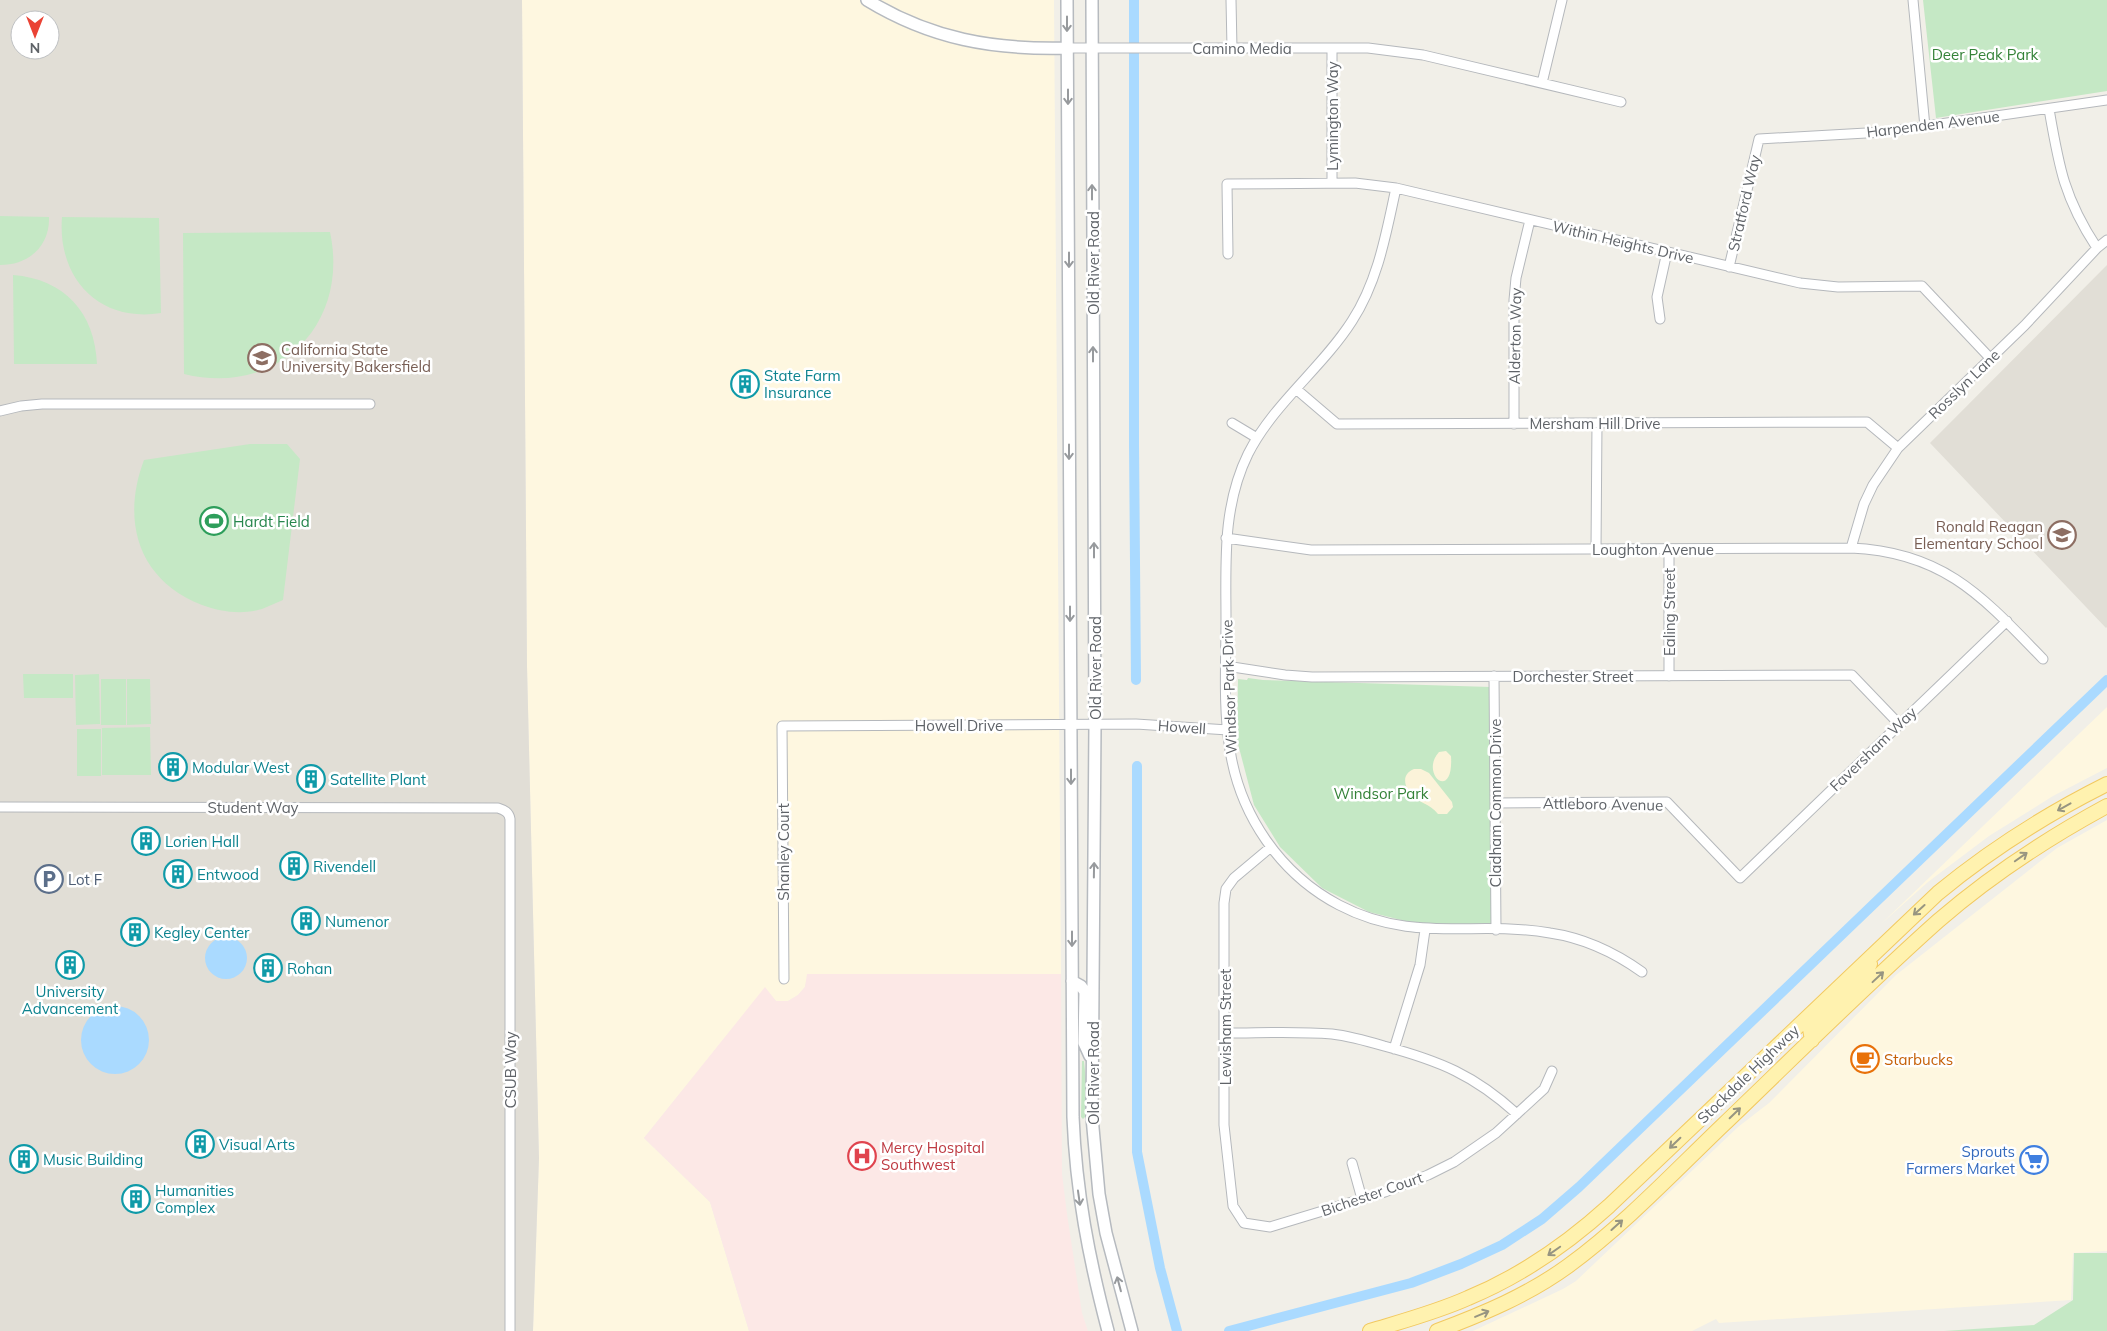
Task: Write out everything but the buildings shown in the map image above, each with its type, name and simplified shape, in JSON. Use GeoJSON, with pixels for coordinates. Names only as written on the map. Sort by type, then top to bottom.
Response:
{"type":"FeatureCollection","features":[{"type":"Feature","properties":{"kind":"main road","name":"Camino Media"},"geometry":{"type":"LineString","coordinates":[[867,0],[907,22],[955,38],[1011,48],[1068,48]]}},
{"type":"Feature","properties":{"kind":"main road","name":"Old River Road"},"geometry":{"type":"LineString","coordinates":[[1067,0],[1073,1117],[1079,1196],[1093,1274],[1108,1331]]}},
{"type":"Feature","properties":{"kind":"main road","name":"Old River Road"},"geometry":{"type":"LineString","coordinates":[[1092,0],[1095,724],[1092,1117],[1099,1194],[1106,1232],[1132,1331]]}},
{"type":"Feature","properties":{"kind":"main road","name":"Stockdale Highway"},"geometry":{"type":"LineString","coordinates":[[1370,1331],[1440,1309],[1483,1292],[1524,1271],[1578,1233],[1629,1188],[1921,909],[1968,869],[2020,833],[2107,784]]}},
{"type":"Feature","properties":{"kind":"main road","name":"Stockdale Highway"},"geometry":{"type":"LineString","coordinates":[[1437,1331],[1478,1316],[1515,1298],[1556,1274],[1583,1254],[1658,1187],[1919,937],[1969,894],[2026,853],[2107,806]]}},
{"type":"Feature","properties":{"kind":"main road"},"geometry":{"type":"LineString","coordinates":[[1812,1040],[1810,1029],[1866,974],[1873,954]]}},
{"type":"Feature","properties":{"kind":"main road"},"geometry":{"type":"LineString","coordinates":[[1072,981],[1081,986],[1085,992],[1084,1043],[1092,1060]]}},
{"type":"Feature","properties":{"kind":"main road"},"geometry":{"type":"LineString","coordinates":[[1402,1331],[1425,1323],[1440,1309]]}},
{"type":"Feature","properties":{"kind":"street"},"geometry":{"type":"LineString","coordinates":[[1231,0],[1232,48]]}},
{"type":"Feature","properties":{"kind":"street"},"geometry":{"type":"LineString","coordinates":[[1542,83],[1562,0]]}},
{"type":"Feature","properties":{"kind":"street"},"geometry":{"type":"LineString","coordinates":[[1913,0],[1925,128]]}},
{"type":"Feature","properties":{"kind":"street","name":"Camino Media"},"geometry":{"type":"LineString","coordinates":[[1068,48],[1368,48],[1405,52],[1621,102]]}},
{"type":"Feature","properties":{"kind":"street","name":"Lymington Way"},"geometry":{"type":"LineString","coordinates":[[1332,48],[1332,183]]}},
{"type":"Feature","properties":{"kind":"street","name":"Harpenden Avenue"},"geometry":{"type":"LineString","coordinates":[[1758,140],[1925,128],[2107,100]]}},
{"type":"Feature","properties":{"kind":"street"},"geometry":{"type":"LineString","coordinates":[[2049,109],[2058,162],[2064,184],[2081,224],[2098,248]]}},
{"type":"Feature","properties":{"kind":"street","name":"Stratford Way"},"geometry":{"type":"LineString","coordinates":[[1729,267],[1758,140]]}},
{"type":"Feature","properties":{"kind":"street","name":"Within Heights Drive"},"geometry":{"type":"LineString","coordinates":[[1228,254],[1227,184],[1332,183],[1376,185],[1396,188],[1800,284],[1820,286],[1922,286],[1990,358]]}},
{"type":"Feature","properties":{"kind":"street","name":"Windsor Park Drive"},"geometry":{"type":"LineString","coordinates":[[1396,188],[1379,264],[1364,300],[1341,337],[1268,422],[1257,438],[1242,468],[1232,495],[1226,538],[1226,666],[1228,730],[1233,770],[1240,791],[1257,827],[1271,847],[1302,880],[1339,905],[1376,921],[1425,930],[1534,931],[1570,937],[1611,952],[1642,972]]}},
{"type":"Feature","properties":{"kind":"street","name":"Alderton Way"},"geometry":{"type":"LineString","coordinates":[[1514,424],[1514,300],[1516,278],[1530,220]]}},
{"type":"Feature","properties":{"kind":"street","name":"Rosslyn Lane"},"geometry":{"type":"LineString","coordinates":[[1851,548],[1864,504],[1885,466],[1898,448],[2107,240]]}},
{"type":"Feature","properties":{"kind":"street"},"geometry":{"type":"LineString","coordinates":[[1660,320],[1657,298],[1667,252]]}},
{"type":"Feature","properties":{"kind":"street","name":"Mersham Hill Drive"},"geometry":{"type":"LineString","coordinates":[[1296,389],[1337,424],[1867,422],[1898,448]]}},
{"type":"Feature","properties":{"kind":"street"},"geometry":{"type":"LineString","coordinates":[[0,411],[42,404],[370,404]]}},
{"type":"Feature","properties":{"kind":"street"},"geometry":{"type":"LineString","coordinates":[[1232,423],[1257,438]]}},
{"type":"Feature","properties":{"kind":"street"},"geometry":{"type":"LineString","coordinates":[[1596,549],[1597,423]]}},
{"type":"Feature","properties":{"kind":"street","name":"Loughton Avenue"},"geometry":{"type":"LineString","coordinates":[[1226,538],[1312,550],[1851,548],[1884,551],[1930,565],[1968,587],[1988,602],[2043,659]]}},
{"type":"Feature","properties":{"kind":"street","name":"Ealing Street"},"geometry":{"type":"LineString","coordinates":[[1669,549],[1669,676]]}},
{"type":"Feature","properties":{"kind":"street","name":"Faversham Way"},"geometry":{"type":"LineString","coordinates":[[1740,878],[2007,621]]}},
{"type":"Feature","properties":{"kind":"street","name":"Dorchester Street"},"geometry":{"type":"LineString","coordinates":[[1226,666],[1312,677],[1852,675],[1899,724]]}},
{"type":"Feature","properties":{"kind":"street","name":"Cladham Common Drive"},"geometry":{"type":"LineString","coordinates":[[1494,676],[1496,930]]}},
{"type":"Feature","properties":{"kind":"street","name":"Howell Drive"},"geometry":{"type":"LineString","coordinates":[[782,726],[1136,724]]}},
{"type":"Feature","properties":{"kind":"street","name":"Howell"},"geometry":{"type":"LineString","coordinates":[[1136,724],[1228,730]]}},
{"type":"Feature","properties":{"kind":"street","name":"Shanley Court"},"geometry":{"type":"LineString","coordinates":[[782,726],[784,979]]}},
{"type":"Feature","properties":{"kind":"street","name":"Attleboro Avenue"},"geometry":{"type":"LineString","coordinates":[[1496,803],[1667,802],[1740,878]]}},
{"type":"Feature","properties":{"kind":"street","name":"Student Way"},"geometry":{"type":"LineString","coordinates":[[0,807],[498,808],[505,810]]}},
{"type":"Feature","properties":{"kind":"street","name":"CSUB Way"},"geometry":{"type":"LineString","coordinates":[[505,810],[510,819],[510,1331]]}},
{"type":"Feature","properties":{"kind":"street","name":"Lewisham Street"},"geometry":{"type":"LineString","coordinates":[[1244,1224],[1233,1206],[1226,1157],[1224,1125],[1224,904],[1226,889],[1234,878],[1271,847]]}},
{"type":"Feature","properties":{"kind":"street"},"geometry":{"type":"LineString","coordinates":[[1394,1049],[1420,964],[1425,930]]}},
{"type":"Feature","properties":{"kind":"street"},"geometry":{"type":"LineString","coordinates":[[1225,1033],[1334,1034],[1394,1049],[1457,1070],[1496,1095],[1517,1114]]}},
{"type":"Feature","properties":{"kind":"street","name":"Bichester Court"},"geometry":{"type":"LineString","coordinates":[[1244,1224],[1270,1227],[1407,1184],[1454,1162],[1496,1133],[1544,1090],[1552,1070]]}},
{"type":"Feature","properties":{"kind":"street"},"geometry":{"type":"LineString","coordinates":[[1352,1163],[1362,1199]]}},
{"type":"Feature","properties":{"kind":"shaded area","name":"California State University Bakersfield"},"geometry":{"type":"Polygon","coordinates":[[[0,0],[522,0],[527,666],[539,1158],[533,1331],[0,1331],[0,0]]]}},
{"type":"Feature","properties":{"kind":"shaded area"},"geometry":{"type":"Polygon","coordinates":[[[522,0],[1054,0],[1061,974],[808,974],[805,987],[798,995],[788,1001],[776,1001],[765,988],[644,1138],[710,1202],[749,1331],[533,1331],[539,1158],[527,666],[522,0]]]}},
{"type":"Feature","properties":{"kind":"shaded area","name":"Ronald Reagan Elementary School"},"geometry":{"type":"Polygon","coordinates":[[[2107,265],[2107,627],[2106,628],[1930,443],[2107,265]]]}},
{"type":"Feature","properties":{"kind":"shaded area"},"geometry":{"type":"Polygon","coordinates":[[[2107,707],[2107,768],[2053,796],[1989,836],[1928,882],[1881,924],[2107,707]]]}},
{"type":"Feature","properties":{"kind":"shaded area"},"geometry":{"type":"Polygon","coordinates":[[[2107,820],[2107,1251],[2073,1253],[2071,1300],[1719,1323],[1716,1319],[1692,1331],[1473,1331],[1563,1289],[1576,1281],[1738,1127],[1769,1103],[1896,975],[2057,848],[2107,820]]]}},
{"type":"Feature","properties":{"kind":"shaded area","name":"Mercy Hospital Southwest"},"geometry":{"type":"Polygon","coordinates":[[[807,974],[1061,974],[1062,1174],[1082,1313],[1088,1331],[749,1331],[710,1202],[644,1138],[765,987],[776,1001],[788,1001],[798,995],[805,987],[807,974]]]}},
{"type":"Feature","properties":{"kind":"green space","name":"Deer Peak Park"},"geometry":{"type":"Polygon","coordinates":[[[1923,0],[2107,0],[2107,91],[1936,118],[1923,0]]]}},
{"type":"Feature","properties":{"kind":"green space"},"geometry":{"type":"Polygon","coordinates":[[[0,216],[49,217],[46,237],[42,245],[36,252],[20,262],[0,265],[0,216]]]}},
{"type":"Feature","properties":{"kind":"green space"},"geometry":{"type":"Polygon","coordinates":[[[62,217],[159,218],[161,313],[139,314],[119,311],[101,303],[86,292],[75,277],[67,259],[62,239],[62,217]]]}},
{"type":"Feature","properties":{"kind":"green space"},"geometry":{"type":"Polygon","coordinates":[[[330,232],[333,266],[329,297],[317,324],[299,346],[276,364],[249,375],[218,378],[184,374],[183,233],[330,232]]]}},
{"type":"Feature","properties":{"kind":"green space"},"geometry":{"type":"Polygon","coordinates":[[[13,275],[48,283],[62,291],[74,302],[83,314],[90,329],[95,346],[97,364],[14,364],[13,275]]]}},
{"type":"Feature","properties":{"kind":"green space","name":"Hardt Field"},"geometry":{"type":"Polygon","coordinates":[[[250,444],[287,444],[300,459],[283,600],[254,611],[224,611],[202,605],[180,594],[163,580],[149,564],[140,546],[135,526],[134,505],[137,483],[144,460],[250,444]]]}},
{"type":"Feature","properties":{"kind":"green space"},"geometry":{"type":"Polygon","coordinates":[[[23,674],[73,674],[73,698],[24,698],[23,674]]]}},
{"type":"Feature","properties":{"kind":"green space"},"geometry":{"type":"Polygon","coordinates":[[[99,674],[100,724],[76,725],[75,675],[99,674]]]}},
{"type":"Feature","properties":{"kind":"green space","name":"Windsor Park"},"geometry":{"type":"Polygon","coordinates":[[[1248,678],[1491,687],[1491,925],[1417,924],[1369,912],[1322,888],[1280,847],[1254,805],[1237,740],[1238,679],[1247,680],[1248,678]]]}},
{"type":"Feature","properties":{"kind":"green space"},"geometry":{"type":"Polygon","coordinates":[[[101,679],[126,679],[126,725],[101,725],[101,679]]]}},
{"type":"Feature","properties":{"kind":"green space"},"geometry":{"type":"Polygon","coordinates":[[[127,679],[150,679],[151,724],[127,725],[127,679]]]}},
{"type":"Feature","properties":{"kind":"green space"},"geometry":{"type":"Polygon","coordinates":[[[150,727],[151,775],[102,775],[102,728],[150,727]]]}},
{"type":"Feature","properties":{"kind":"green space"},"geometry":{"type":"Polygon","coordinates":[[[77,729],[101,729],[101,776],[77,776],[77,729]]]}},
{"type":"Feature","properties":{"kind":"green space"},"geometry":{"type":"Polygon","coordinates":[[[1082,1061],[1084,1061],[1087,1091],[1085,1117],[1083,1119],[1081,1117],[1082,1061]]]}},
{"type":"Feature","properties":{"kind":"green space"},"geometry":{"type":"Polygon","coordinates":[[[2074,1253],[2107,1253],[2107,1331],[1944,1331],[2034,1325],[2073,1300],[2074,1253]]]}},
{"type":"Feature","properties":{"kind":"sand"},"geometry":{"type":"Polygon","coordinates":[[[1446,751],[1451,756],[1451,770],[1448,778],[1443,781],[1439,780],[1433,769],[1434,760],[1439,752],[1446,751]]]}},
{"type":"Feature","properties":{"kind":"sand"},"geometry":{"type":"Polygon","coordinates":[[[1414,769],[1421,769],[1429,773],[1452,802],[1453,807],[1447,814],[1438,814],[1409,792],[1405,781],[1407,774],[1414,769]]]}},
{"type":"Feature","properties":{"kind":"water"},"geometry":{"type":"Polygon","coordinates":[[[230,937],[238,940],[244,946],[247,958],[244,970],[238,976],[222,979],[214,976],[208,970],[205,954],[208,946],[214,940],[230,937]]]}},
{"type":"Feature","properties":{"kind":"water"},"geometry":{"type":"Polygon","coordinates":[[[115,1006],[128,1009],[139,1016],[146,1027],[149,1040],[146,1053],[139,1064],[128,1071],[115,1074],[102,1071],[91,1064],[84,1053],[81,1040],[84,1027],[91,1016],[102,1009],[115,1006]]]}},
{"type":"Feature","properties":{"kind":"waterway"},"geometry":{"type":"LineString","coordinates":[[1134,0],[1136,680]]}},
{"type":"Feature","properties":{"kind":"waterway"},"geometry":{"type":"LineString","coordinates":[[1229,1331],[1411,1283],[1461,1264],[1502,1245],[1542,1219],[1579,1187],[2107,680]]}},
{"type":"Feature","properties":{"kind":"waterway"},"geometry":{"type":"LineString","coordinates":[[1137,766],[1137,1152],[1160,1268],[1177,1331]]}},
{"type":"Feature","properties":{"kind":"place","name":"California State University Bakersfield"},"geometry":{"type":"Point","coordinates":[262,358]}},
{"type":"Feature","properties":{"kind":"place","name":"State Farm Insurance"},"geometry":{"type":"Point","coordinates":[745,384]}},
{"type":"Feature","properties":{"kind":"place","name":"Hardt Field"},"geometry":{"type":"Point","coordinates":[214,521]}},
{"type":"Feature","properties":{"kind":"place","name":"Ronald Reagan Elementary School"},"geometry":{"type":"Point","coordinates":[2062,535]}},
{"type":"Feature","properties":{"kind":"place","name":"Modular West"},"geometry":{"type":"Point","coordinates":[173,767]}},
{"type":"Feature","properties":{"kind":"place","name":"Satellite Plant"},"geometry":{"type":"Point","coordinates":[311,779]}},
{"type":"Feature","properties":{"kind":"place","name":"Lorien Hall"},"geometry":{"type":"Point","coordinates":[146,841]}},
{"type":"Feature","properties":{"kind":"place","name":"Rivendell"},"geometry":{"type":"Point","coordinates":[294,866]}},
{"type":"Feature","properties":{"kind":"place","name":"Entwood"},"geometry":{"type":"Point","coordinates":[178,874]}},
{"type":"Feature","properties":{"kind":"place","name":"Lot F"},"geometry":{"type":"Point","coordinates":[49,879]}},
{"type":"Feature","properties":{"kind":"place","name":"Numenor"},"geometry":{"type":"Point","coordinates":[306,921]}},
{"type":"Feature","properties":{"kind":"place","name":"Kegley Center"},"geometry":{"type":"Point","coordinates":[135,932]}},
{"type":"Feature","properties":{"kind":"place","name":"University Advancement"},"geometry":{"type":"Point","coordinates":[70,965]}},
{"type":"Feature","properties":{"kind":"place","name":"Rohan"},"geometry":{"type":"Point","coordinates":[268,968]}},
{"type":"Feature","properties":{"kind":"place","name":"Starbucks"},"geometry":{"type":"Point","coordinates":[1865,1059]}},
{"type":"Feature","properties":{"kind":"place","name":"Visual Arts"},"geometry":{"type":"Point","coordinates":[200,1144]}},
{"type":"Feature","properties":{"kind":"place","name":"Mercy Hospital Southwest"},"geometry":{"type":"Point","coordinates":[862,1156]}},
{"type":"Feature","properties":{"kind":"place","name":"Music Building"},"geometry":{"type":"Point","coordinates":[24,1159]}},
{"type":"Feature","properties":{"kind":"place","name":"Sprouts Farmers Market"},"geometry":{"type":"Point","coordinates":[2034,1160]}},
{"type":"Feature","properties":{"kind":"place","name":"Humanities Complex"},"geometry":{"type":"Point","coordinates":[136,1199]}}]}
